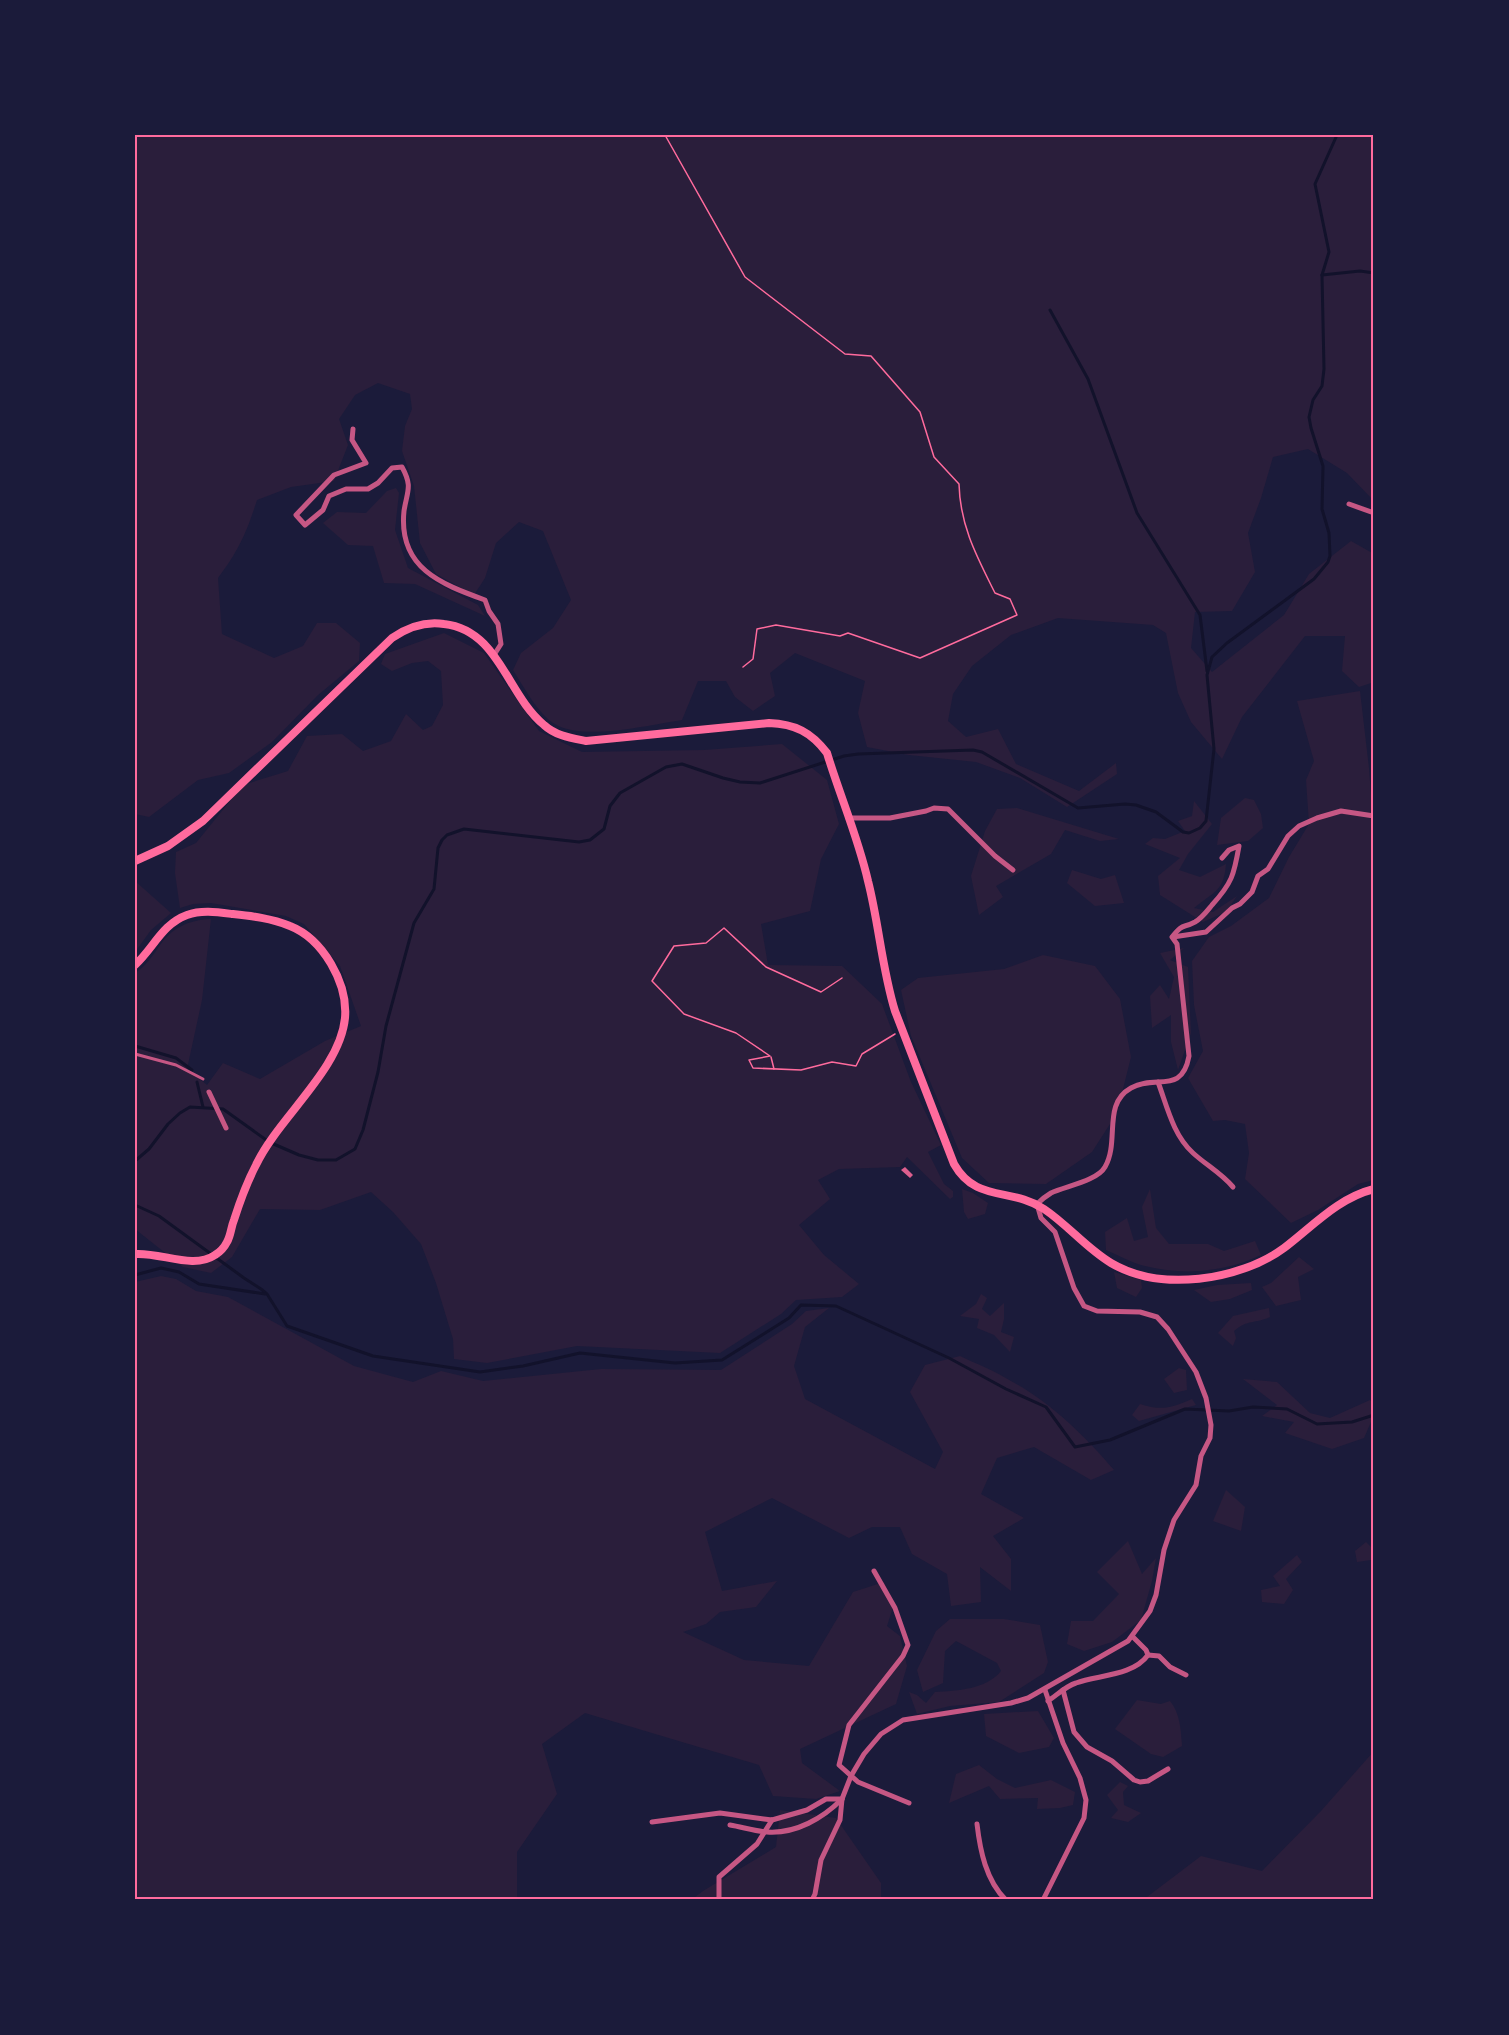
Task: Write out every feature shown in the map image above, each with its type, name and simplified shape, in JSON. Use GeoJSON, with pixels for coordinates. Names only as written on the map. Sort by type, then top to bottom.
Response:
{"type":"FeatureCollection","features":[{"type":"Feature","properties":{"kind":"main road"},"geometry":{"type":"LineString","coordinates":[[135,861],[174,843],[203,821],[369,658],[398,634],[423,624],[454,625],[473,634],[494,655],[531,712],[543,726],[568,738],[586,741],[738,725],[782,723],[805,731],[817,740],[827,753],[868,877],[895,1011],[954,1164],[964,1179],[973,1186],[1013,1195],[1037,1204],[1100,1256],[1119,1267],[1155,1278],[1183,1279],[1231,1272],[1265,1260],[1281,1250],[1334,1207],[1374,1189]]}},
{"type":"Feature","properties":{"kind":"main road"},"geometry":{"type":"LineString","coordinates":[[135,965],[168,927],[180,918],[201,912],[249,915],[291,926],[304,933],[316,944],[334,969],[341,984],[345,1003],[345,1019],[340,1041],[326,1066],[255,1165],[228,1240],[222,1249],[204,1260],[189,1261],[156,1254],[135,1254]]}},
{"type":"Feature","properties":{"kind":"street"},"geometry":{"type":"LineString","coordinates":[[353,429],[352,440],[366,463],[334,475],[296,515],[305,525],[323,510],[329,496],[346,489],[368,489],[378,483],[392,468],[402,467],[410,481],[403,530],[412,558],[420,567],[457,590],[485,600],[498,624],[501,644],[494,655]]}},
{"type":"Feature","properties":{"kind":"street"},"geometry":{"type":"LineString","coordinates":[[1349,504],[1374,513]]}},
{"type":"Feature","properties":{"kind":"street"},"geometry":{"type":"LineString","coordinates":[[848,818],[890,818],[933,808],[948,809],[995,856],[1013,870]]}},
{"type":"Feature","properties":{"kind":"street"},"geometry":{"type":"LineString","coordinates":[[1172,937],[1206,932],[1232,908],[1240,904],[1252,892],[1258,876],[1268,869],[1288,836],[1299,826],[1341,811],[1374,816]]}},
{"type":"Feature","properties":{"kind":"street"},"geometry":{"type":"LineString","coordinates":[[1172,937],[1181,926],[1195,922],[1202,916],[1229,886],[1239,846],[1229,850],[1222,858]]}},
{"type":"Feature","properties":{"kind":"street"},"geometry":{"type":"LineString","coordinates":[[812,1900],[821,1860],[840,1820],[842,1799],[851,1776],[864,1754],[881,1734],[903,1720],[1011,1703],[1045,1690],[1133,1637],[1150,1611],[1156,1595],[1170,1530],[1196,1485],[1201,1456],[1210,1438],[1206,1398],[1196,1372],[1168,1329],[1157,1317],[1140,1312],[1097,1311],[1084,1306],[1074,1288],[1055,1232],[1041,1218],[1037,1204],[1050,1194],[1086,1180],[1104,1170],[1111,1153],[1114,1107],[1132,1088],[1174,1080],[1187,1068],[1189,1056],[1177,944],[1172,937]]}},
{"type":"Feature","properties":{"kind":"street"},"geometry":{"type":"LineString","coordinates":[[1158,1082],[1179,1136],[1192,1152],[1233,1186]]}},
{"type":"Feature","properties":{"kind":"street"},"geometry":{"type":"LineString","coordinates":[[209,1092],[226,1128]]}},
{"type":"Feature","properties":{"kind":"street"},"geometry":{"type":"LineString","coordinates":[[874,1571],[896,1608],[908,1644],[903,1656],[849,1725],[839,1765],[858,1782],[909,1803]]}},
{"type":"Feature","properties":{"kind":"street"},"geometry":{"type":"LineString","coordinates":[[1133,1637],[1148,1655]]}},
{"type":"Feature","properties":{"kind":"street"},"geometry":{"type":"LineString","coordinates":[[1148,1655],[1159,1656],[1170,1667],[1186,1675]]}},
{"type":"Feature","properties":{"kind":"street"},"geometry":{"type":"LineString","coordinates":[[1048,1701],[1076,1683],[1121,1672],[1148,1655]]}},
{"type":"Feature","properties":{"kind":"street"},"geometry":{"type":"LineString","coordinates":[[1043,1900],[1084,1818],[1086,1800],[1080,1778],[1063,1743],[1045,1690]]}},
{"type":"Feature","properties":{"kind":"street"},"geometry":{"type":"LineString","coordinates":[[1063,1690],[1074,1732],[1087,1747],[1112,1761],[1134,1780],[1140,1782],[1148,1781],[1168,1769]]}},
{"type":"Feature","properties":{"kind":"street"},"geometry":{"type":"LineString","coordinates":[[651,1821],[720,1813],[772,1820],[807,1810],[826,1799],[842,1799]]}},
{"type":"Feature","properties":{"kind":"street"},"geometry":{"type":"LineString","coordinates":[[730,1825],[765,1832],[802,1826],[827,1814],[842,1799]]}},
{"type":"Feature","properties":{"kind":"street"},"geometry":{"type":"LineString","coordinates":[[719,1900],[719,1877],[757,1844],[772,1820]]}},
{"type":"Feature","properties":{"kind":"street"},"geometry":{"type":"LineString","coordinates":[[977,1824],[980,1850],[996,1891],[1006,1900]]}},
{"type":"Feature","properties":{"kind":"lane"},"geometry":{"type":"LineString","coordinates":[[135,1054],[176,1065],[203,1079]]}},
{"type":"Feature","properties":{"kind":"path"},"geometry":{"type":"LineString","coordinates":[[665,135],[744,277],[845,354],[871,356],[920,412],[934,457],[959,484],[960,507],[974,552],[995,593],[1010,599],[1017,615],[920,657],[848,633],[840,636],[776,625],[757,629],[753,659],[743,667]]}},
{"type":"Feature","properties":{"kind":"path"},"geometry":{"type":"LineString","coordinates":[[774,1069],[770,1056],[736,1033],[684,1014],[652,981],[674,946],[706,943],[724,928],[766,967],[821,992],[842,978]]}},
{"type":"Feature","properties":{"kind":"path"},"geometry":{"type":"LineString","coordinates":[[770,1056],[749,1060],[753,1068],[801,1070],[832,1062],[856,1066],[862,1054],[895,1034]]}},
{"type":"Feature","properties":{"kind":"shaded area"},"geometry":{"type":"Polygon","coordinates":[[[135,135],[1374,135],[1374,501],[1347,473],[1308,449],[1273,457],[1248,533],[1255,572],[1232,611],[1195,612],[1191,648],[1212,672],[1284,615],[1309,574],[1351,541],[1374,554],[1374,682],[1359,687],[1342,671],[1345,636],[1305,636],[1242,717],[1222,759],[1191,722],[1178,693],[1166,633],[1153,625],[1058,618],[1011,635],[972,666],[953,694],[948,721],[966,737],[998,729],[1016,764],[1079,791],[1116,763],[1117,774],[1067,807],[1020,778],[976,762],[909,755],[867,747],[858,713],[865,681],[795,653],[770,673],[775,696],[753,711],[735,697],[726,681],[698,681],[682,720],[612,731],[577,731],[561,727],[549,720],[539,709],[513,670],[521,653],[553,628],[571,600],[543,531],[519,522],[496,543],[485,578],[474,595],[436,574],[420,543],[414,486],[402,451],[405,426],[412,409],[410,394],[378,383],[355,395],[339,419],[348,445],[334,481],[291,487],[257,500],[241,541],[218,578],[222,634],[274,658],[303,646],[317,623],[336,623],[360,643],[359,661],[318,695],[272,742],[229,773],[198,780],[149,817],[135,814],[135,135]]]}},
{"type":"Feature","properties":{"kind":"shaded area"},"geometry":{"type":"Polygon","coordinates":[[[396,488],[399,493],[395,530],[408,568],[478,605],[485,616],[415,584],[384,583],[373,546],[348,545],[323,523],[337,512],[366,513],[387,491],[396,488]]]}},
{"type":"Feature","properties":{"kind":"shaded area"},"geometry":{"type":"Polygon","coordinates":[[[444,633],[484,653],[539,731],[582,752],[704,750],[782,744],[827,780],[839,824],[821,859],[810,911],[761,924],[768,965],[842,966],[882,1004],[911,1082],[941,1145],[928,1152],[944,1184],[953,1191],[953,1197],[950,1199],[907,1157],[900,1167],[839,1169],[818,1180],[830,1199],[799,1225],[824,1255],[859,1284],[842,1297],[796,1300],[781,1314],[720,1353],[577,1346],[487,1363],[454,1359],[453,1339],[421,1244],[393,1212],[371,1192],[320,1210],[260,1209],[232,1257],[211,1273],[183,1267],[135,1229],[135,973],[148,962],[174,930],[188,923],[211,919],[202,1000],[187,1069],[207,1085],[223,1063],[260,1079],[325,1041],[361,1026],[340,966],[304,924],[286,916],[211,903],[193,904],[180,908],[175,873],[176,852],[196,843],[243,785],[288,771],[307,736],[342,734],[363,751],[391,741],[406,714],[423,730],[432,726],[443,705],[441,671],[428,661],[412,663],[392,671],[381,664],[385,654],[444,633]]]}},
{"type":"Feature","properties":{"kind":"shaded area"},"geometry":{"type":"Polygon","coordinates":[[[1360,691],[1374,811],[1374,1180],[1358,1184],[1318,1210],[1291,1223],[1245,1179],[1249,1153],[1245,1124],[1225,1120],[1213,1121],[1188,1078],[1203,1051],[1194,1005],[1192,961],[1209,937],[1231,926],[1269,898],[1289,857],[1309,824],[1306,780],[1314,761],[1297,701],[1360,691]]]}},
{"type":"Feature","properties":{"kind":"shaded area"},"geometry":{"type":"Polygon","coordinates":[[[1245,798],[1254,800],[1261,814],[1263,828],[1248,841],[1217,845],[1221,818],[1245,798]]]}},
{"type":"Feature","properties":{"kind":"shaded area"},"geometry":{"type":"Polygon","coordinates":[[[1194,801],[1212,824],[1188,854],[1179,870],[1200,877],[1226,864],[1220,886],[1194,908],[1213,912],[1237,896],[1226,912],[1203,922],[1160,895],[1158,876],[1180,858],[1145,844],[1153,838],[1165,839],[1185,831],[1178,821],[1192,816],[1194,801]]]}},
{"type":"Feature","properties":{"kind":"shaded area"},"geometry":{"type":"Polygon","coordinates":[[[1017,808],[1119,839],[1100,841],[1065,830],[1051,854],[996,886],[1003,897],[979,915],[971,876],[985,831],[997,809],[1017,808]]]}},
{"type":"Feature","properties":{"kind":"shaded area"},"geometry":{"type":"Polygon","coordinates":[[[1072,870],[1101,879],[1115,875],[1124,903],[1095,906],[1067,883],[1072,870]]]}},
{"type":"Feature","properties":{"kind":"shaded area"},"geometry":{"type":"Polygon","coordinates":[[[135,881],[171,913],[151,930],[135,952],[135,881]]]}},
{"type":"Feature","properties":{"kind":"shaded area"},"geometry":{"type":"Polygon","coordinates":[[[1184,948],[1170,960],[1188,967],[1191,1033],[1178,1070],[1171,1042],[1171,1015],[1152,1028],[1150,996],[1160,985],[1169,999],[1174,977],[1160,953],[1184,948]]]}},
{"type":"Feature","properties":{"kind":"shaded area"},"geometry":{"type":"Polygon","coordinates":[[[1043,955],[1095,966],[1120,999],[1131,1057],[1117,1113],[1092,1152],[1046,1184],[989,1183],[962,1158],[911,1036],[901,990],[918,978],[1004,969],[1043,955]]]}},
{"type":"Feature","properties":{"kind":"shaded area"},"geometry":{"type":"Polygon","coordinates":[[[962,1189],[988,1203],[985,1214],[968,1219],[964,1212],[962,1189]]]}},
{"type":"Feature","properties":{"kind":"shaded area"},"geometry":{"type":"Polygon","coordinates":[[[1150,1189],[1156,1228],[1169,1244],[1208,1244],[1224,1251],[1255,1241],[1261,1255],[1219,1269],[1175,1271],[1145,1266],[1106,1250],[1105,1232],[1127,1218],[1134,1241],[1148,1237],[1142,1207],[1150,1189]]]}},
{"type":"Feature","properties":{"kind":"shaded area"},"geometry":{"type":"Polygon","coordinates":[[[1299,1257],[1314,1269],[1298,1277],[1301,1300],[1276,1306],[1262,1287],[1271,1283],[1299,1257]]]}},
{"type":"Feature","properties":{"kind":"shaded area"},"geometry":{"type":"Polygon","coordinates":[[[1114,1272],[1141,1280],[1142,1288],[1136,1297],[1117,1288],[1114,1272]]]}},
{"type":"Feature","properties":{"kind":"shaded area"},"geometry":{"type":"Polygon","coordinates":[[[161,1276],[176,1279],[196,1291],[228,1297],[354,1366],[413,1382],[441,1371],[483,1381],[601,1369],[721,1370],[792,1324],[806,1311],[829,1308],[805,1327],[794,1366],[805,1399],[935,1469],[943,1452],[910,1392],[925,1365],[960,1356],[999,1374],[1053,1409],[1079,1432],[1114,1470],[1091,1480],[1034,1447],[997,1458],[981,1494],[1024,1518],[993,1536],[1011,1559],[1011,1591],[980,1567],[981,1602],[951,1606],[947,1574],[912,1554],[900,1527],[872,1527],[849,1538],[772,1498],[705,1532],[722,1591],[777,1581],[756,1607],[720,1612],[706,1624],[683,1632],[744,1660],[809,1666],[853,1592],[884,1582],[894,1604],[887,1626],[900,1636],[907,1666],[896,1704],[800,1749],[802,1763],[840,1791],[816,1799],[773,1796],[759,1765],[585,1713],[542,1744],[557,1794],[517,1852],[517,1898],[519,1900],[135,1900],[135,1282],[161,1276]]]}},
{"type":"Feature","properties":{"kind":"shaded area"},"geometry":{"type":"Polygon","coordinates":[[[1251,1283],[1252,1290],[1230,1299],[1211,1302],[1194,1290],[1217,1285],[1251,1283]]]}},
{"type":"Feature","properties":{"kind":"shaded area"},"geometry":{"type":"Polygon","coordinates":[[[981,1294],[987,1298],[982,1309],[990,1316],[1004,1303],[1001,1332],[1014,1337],[1010,1352],[994,1335],[977,1328],[979,1319],[960,1316],[976,1304],[981,1294]]]}},
{"type":"Feature","properties":{"kind":"shaded area"},"geometry":{"type":"Polygon","coordinates":[[[1269,1308],[1270,1317],[1248,1323],[1234,1331],[1236,1338],[1233,1346],[1218,1333],[1233,1316],[1269,1308]]]}},
{"type":"Feature","properties":{"kind":"shaded area"},"geometry":{"type":"Polygon","coordinates":[[[1179,1368],[1186,1370],[1187,1390],[1174,1393],[1164,1379],[1179,1368]]]}},
{"type":"Feature","properties":{"kind":"shaded area"},"geometry":{"type":"Polygon","coordinates":[[[1243,1379],[1277,1382],[1310,1413],[1330,1418],[1370,1400],[1374,1404],[1371,1422],[1364,1438],[1332,1449],[1285,1433],[1294,1422],[1262,1416],[1277,1405],[1243,1379]]]}},
{"type":"Feature","properties":{"kind":"shaded area"},"geometry":{"type":"Polygon","coordinates":[[[1192,1399],[1196,1405],[1139,1421],[1132,1415],[1140,1404],[1166,1408],[1192,1399]]]}},
{"type":"Feature","properties":{"kind":"shaded area"},"geometry":{"type":"Polygon","coordinates":[[[1226,1490],[1245,1507],[1241,1531],[1213,1521],[1226,1490]]]}},
{"type":"Feature","properties":{"kind":"shaded area"},"geometry":{"type":"Polygon","coordinates":[[[1128,1541],[1142,1574],[1156,1558],[1141,1620],[1112,1642],[1084,1651],[1067,1644],[1071,1621],[1093,1621],[1119,1594],[1097,1572],[1128,1541]]]}},
{"type":"Feature","properties":{"kind":"shaded area"},"geometry":{"type":"Polygon","coordinates":[[[1366,1542],[1371,1547],[1371,1560],[1357,1562],[1355,1551],[1366,1542]]]}},
{"type":"Feature","properties":{"kind":"shaded area"},"geometry":{"type":"Polygon","coordinates":[[[1297,1555],[1302,1562],[1286,1579],[1293,1590],[1284,1604],[1262,1602],[1261,1590],[1280,1586],[1273,1576],[1297,1555]]]}},
{"type":"Feature","properties":{"kind":"shaded area"},"geometry":{"type":"Polygon","coordinates":[[[950,1619],[1004,1619],[1040,1625],[1048,1662],[1044,1673],[999,1702],[950,1706],[917,1714],[909,1692],[917,1695],[926,1703],[935,1692],[962,1690],[980,1685],[988,1682],[1001,1671],[997,1663],[956,1641],[945,1651],[943,1683],[923,1692],[917,1670],[936,1631],[950,1619]]]}},
{"type":"Feature","properties":{"kind":"shaded area"},"geometry":{"type":"Polygon","coordinates":[[[1137,1700],[1161,1704],[1170,1701],[1178,1716],[1182,1746],[1163,1757],[1151,1754],[1115,1729],[1137,1700]]]}},
{"type":"Feature","properties":{"kind":"shaded area"},"geometry":{"type":"Polygon","coordinates":[[[1038,1711],[1054,1738],[1049,1747],[1019,1753],[986,1736],[984,1714],[1038,1711]]]}},
{"type":"Feature","properties":{"kind":"shaded area"},"geometry":{"type":"Polygon","coordinates":[[[1374,1751],[1374,1900],[1143,1900],[1201,1856],[1262,1871],[1321,1811],[1374,1751]]]}},
{"type":"Feature","properties":{"kind":"shaded area"},"geometry":{"type":"Polygon","coordinates":[[[979,1765],[997,1779],[1015,1788],[1051,1780],[1075,1792],[1073,1805],[1037,1809],[1038,1798],[1000,1799],[989,1786],[949,1803],[956,1774],[979,1765]]]}},
{"type":"Feature","properties":{"kind":"shaded area"},"geometry":{"type":"Polygon","coordinates":[[[1120,1782],[1128,1786],[1123,1792],[1124,1805],[1141,1813],[1128,1822],[1111,1818],[1118,1810],[1107,1795],[1120,1782]]]}},
{"type":"Feature","properties":{"kind":"shaded area"},"geometry":{"type":"Polygon","coordinates":[[[780,1810],[836,1818],[881,1883],[881,1900],[691,1900],[776,1847],[780,1810]]]}},
{"type":"Feature","properties":{"kind":"building"},"geometry":{"type":"Polygon","coordinates":[[[905,1167],[913,1175],[910,1178],[901,1170],[905,1167]]]}},
{"type":"Feature","properties":{"kind":"waterway"},"geometry":{"type":"LineString","coordinates":[[135,1161],[149,1149],[168,1124],[190,1107],[223,1109],[269,1142],[299,1155],[318,1160],[336,1160],[355,1149],[363,1130],[378,1072],[386,1026],[414,923],[434,889],[438,848],[447,835],[464,829],[579,842],[590,840],[604,829],[610,806],[620,793],[666,767],[682,764],[723,778],[760,783],[844,756],[973,750],[982,752],[1078,808],[1136,805],[1156,812],[1183,832],[1189,833],[1200,828],[1206,821],[1214,749],[1207,675],[1212,657],[1227,643],[1314,579],[1330,556],[1329,533],[1322,509],[1323,466],[1309,417],[1313,400],[1322,386],[1324,369],[1322,275],[1329,252],[1315,184],[1337,135]]}},
{"type":"Feature","properties":{"kind":"waterway"},"geometry":{"type":"LineString","coordinates":[[1322,275],[1360,271],[1374,273]]}},
{"type":"Feature","properties":{"kind":"waterway"},"geometry":{"type":"LineString","coordinates":[[1050,310],[1088,379],[1137,513],[1200,615],[1207,671]]}},
{"type":"Feature","properties":{"kind":"waterway"},"geometry":{"type":"LineString","coordinates":[[135,1046],[176,1058],[192,1070]]}},
{"type":"Feature","properties":{"kind":"waterway"},"geometry":{"type":"LineString","coordinates":[[197,1082],[203,1107]]}},
{"type":"Feature","properties":{"kind":"waterway"},"geometry":{"type":"LineString","coordinates":[[135,1205],[159,1216],[261,1289],[267,1294],[287,1326],[373,1356],[480,1372],[523,1366],[580,1353],[675,1363],[722,1360],[789,1318],[801,1305],[836,1306],[949,1358],[1006,1389],[1046,1407],[1075,1447],[1110,1440],[1185,1409],[1229,1411],[1253,1407],[1287,1409],[1317,1424],[1352,1422],[1374,1415]]}},
{"type":"Feature","properties":{"kind":"waterway"},"geometry":{"type":"LineString","coordinates":[[135,1275],[161,1268],[179,1272],[199,1284],[265,1294]]}}]}
